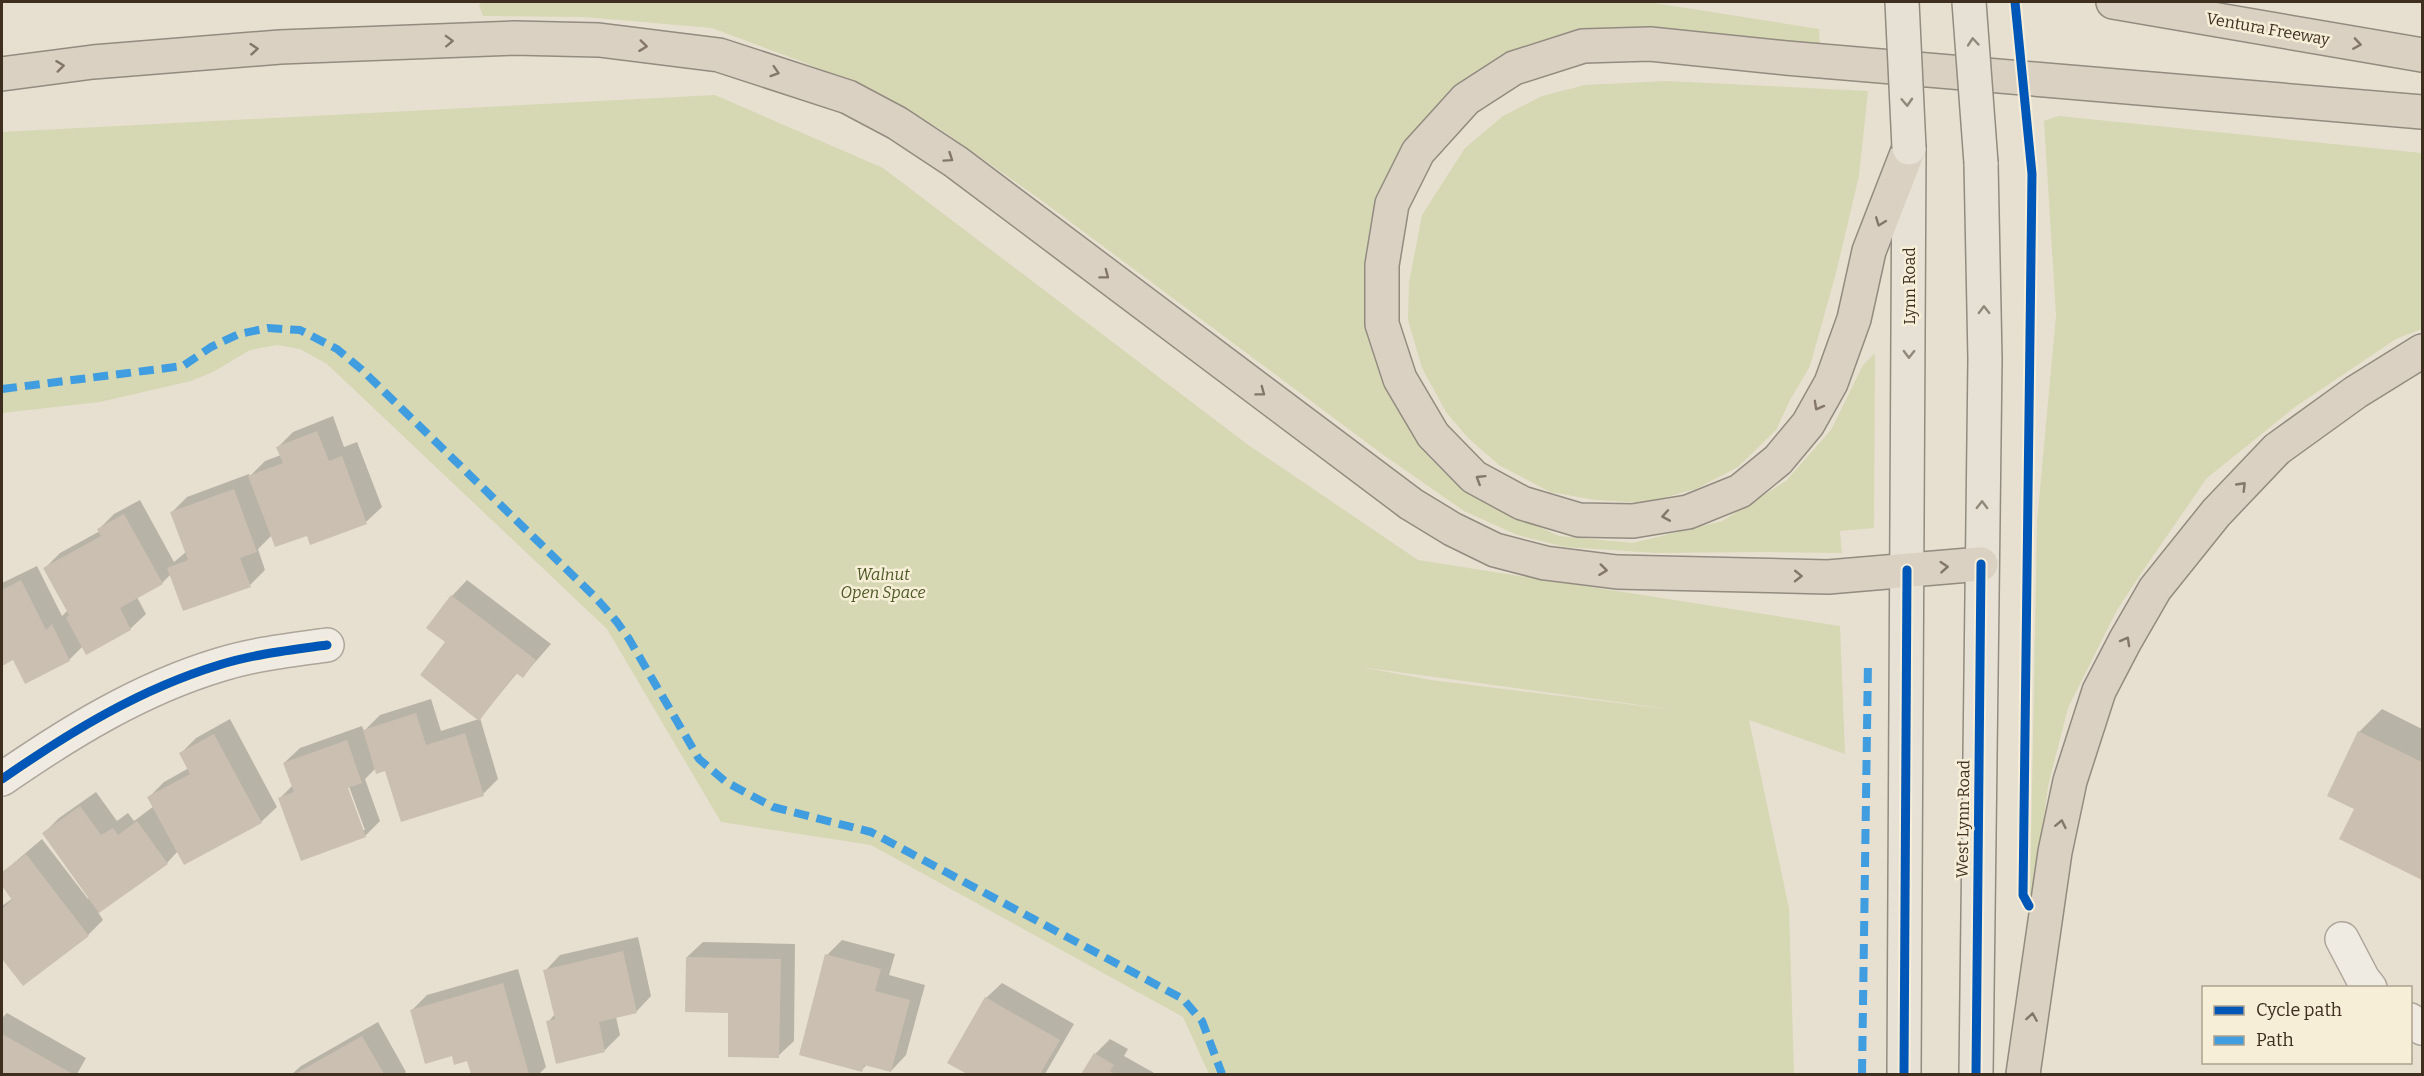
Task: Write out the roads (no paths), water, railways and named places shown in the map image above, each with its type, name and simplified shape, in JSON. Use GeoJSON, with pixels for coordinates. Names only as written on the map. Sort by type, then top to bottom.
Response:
{"type":"FeatureCollection","features":[{"type":"Feature","properties":{"kind":"highway","name":"Ventura Freeway"},"geometry":{"type":"LineString","coordinates":[[2113,2],[2422,55]]}},
{"type":"Feature","properties":{"kind":"highway"},"geometry":{"type":"LineString","coordinates":[[2,74],[93,62],[280,47],[514,38],[599,40],[719,56],[848,97],[897,123],[956,162],[1411,504],[1452,529],[1495,550],[1545,563],[1617,572],[1828,577],[1981,564]]}},
{"type":"Feature","properties":{"kind":"highway"},"geometry":{"type":"LineString","coordinates":[[1909,148],[1869,251],[1854,319],[1830,383],[1808,424],[1779,460],[1740,491],[1688,512],[1633,521],[1579,520],[1522,503],[1474,477],[1433,435],[1400,379],[1382,324],[1382,265],[1392,204],[1418,152],[1466,99],[1514,68],[1583,46],[1650,44],[1692,47],[1786,58],[2422,112]]}},
{"type":"Feature","properties":{"kind":"highway"},"geometry":{"type":"LineString","coordinates":[[2023,1074],[2055,852],[2070,781],[2099,691],[2125,642],[2155,589],[2216,513],[2277,449],[2356,392],[2422,351]]}},
{"type":"Feature","properties":{"kind":"main road","name":"Lynn Road"},"geometry":{"type":"LineString","coordinates":[[1902,2],[1909,148],[1907,570]]}},
{"type":"Feature","properties":{"kind":"main road"},"geometry":{"type":"LineString","coordinates":[[1970,2],[1982,163],[1985,359],[1981,564]]}},
{"type":"Feature","properties":{"kind":"main road","name":"West Lynn Road"},"geometry":{"type":"LineString","coordinates":[[1976,1074],[1981,564]]}},
{"type":"Feature","properties":{"kind":"main road"},"geometry":{"type":"LineString","coordinates":[[1904,1074],[1907,570]]}},
{"type":"Feature","properties":{"kind":"street"},"geometry":{"type":"LineString","coordinates":[[2,778],[58,740],[115,707],[175,681],[220,664],[327,645]]}},
{"type":"Feature","properties":{"kind":"street"},"geometry":{"type":"LineString","coordinates":[[2342,939],[2363,979],[2369,986]]}},
{"type":"Feature","properties":{"kind":"park label","name":"Walnut Open Space"},"geometry":{"type":"Point","coordinates":[883,583]}}]}
